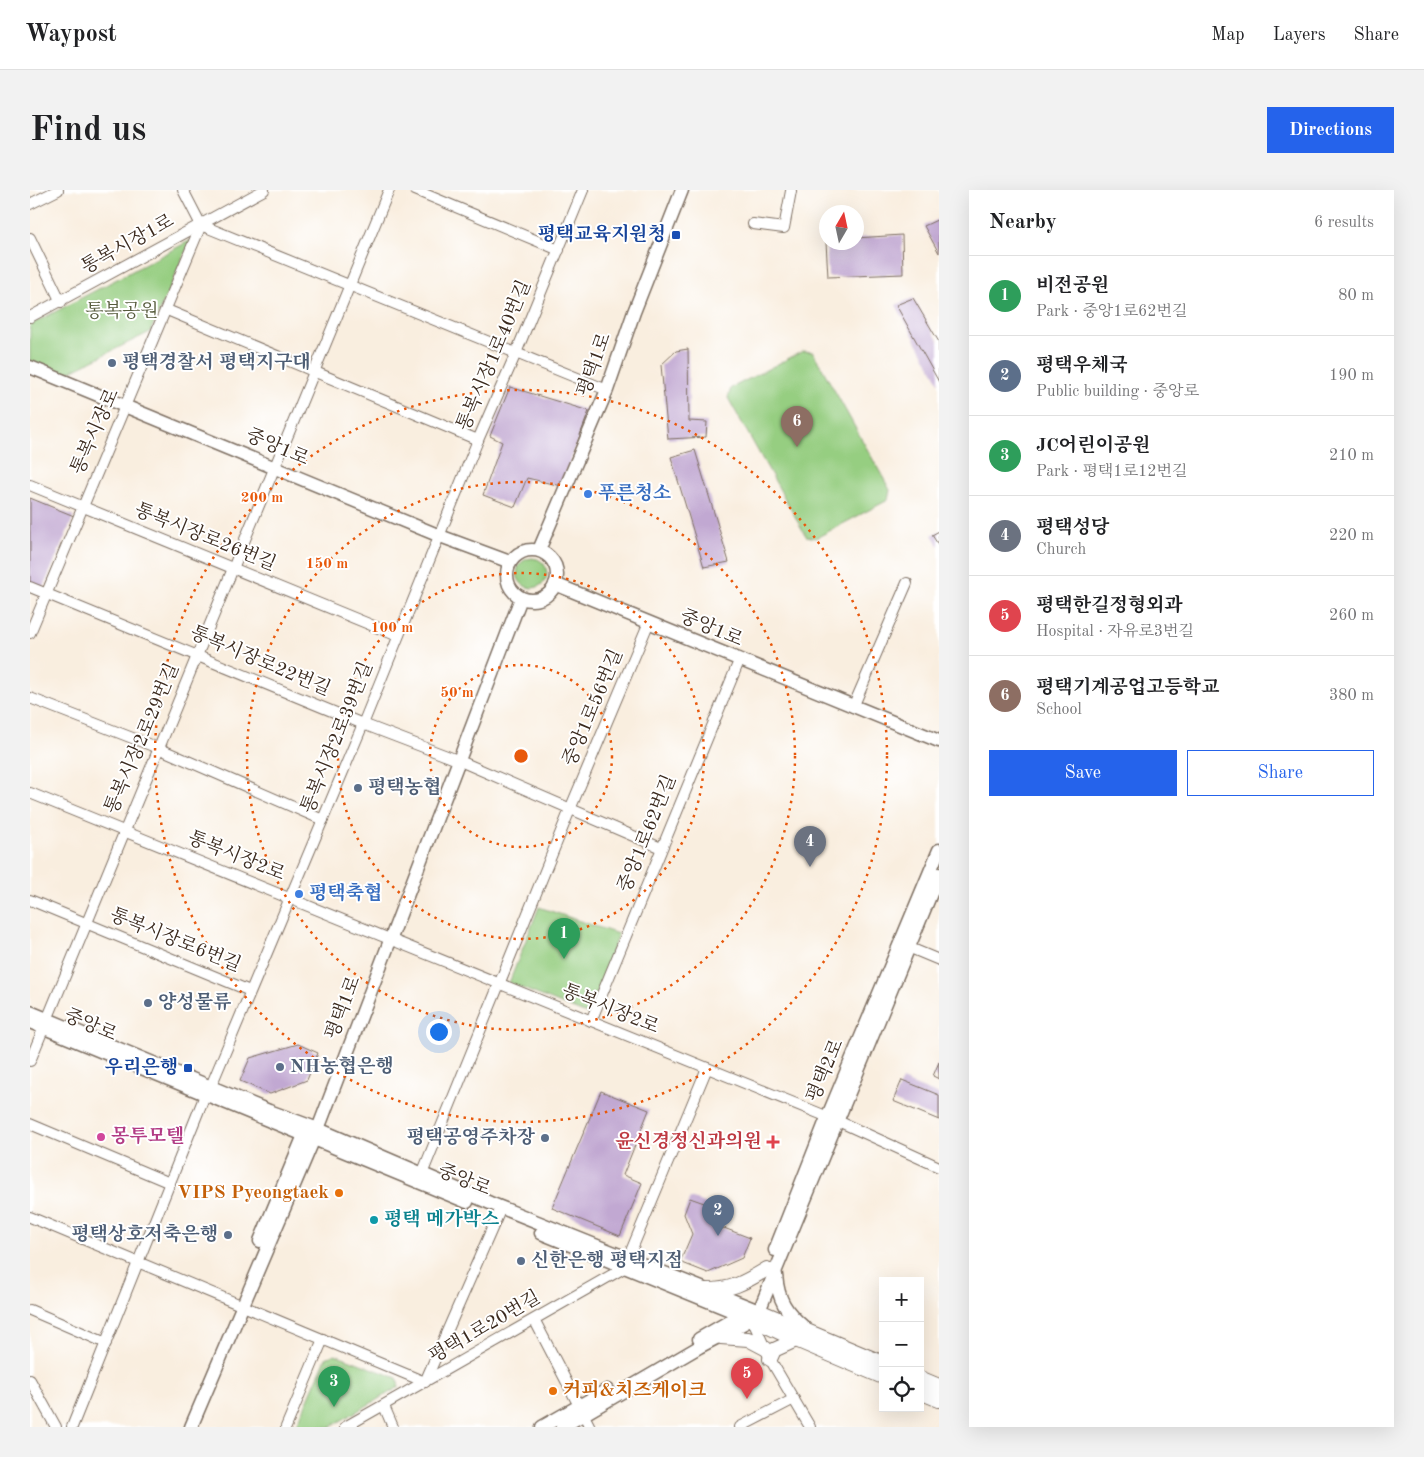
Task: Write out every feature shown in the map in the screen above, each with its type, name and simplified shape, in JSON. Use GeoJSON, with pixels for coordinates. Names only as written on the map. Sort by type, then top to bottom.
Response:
{"type":"FeatureCollection","features":[{"type":"Feature","properties":{"kind":"main road"},"geometry":{"type":"LineString","coordinates":[[702,1290],[721,1291],[771,1271]]}},
{"type":"Feature","properties":{"kind":"main road","name":"중앙로"},"geometry":{"type":"LineString","coordinates":[[750,1313],[810,1332],[879,1361]]}},
{"type":"Feature","properties":{"kind":"main road","name":"중앙로"},"geometry":{"type":"LineString","coordinates":[[750,1313],[796,1340],[879,1375]]}},
{"type":"Feature","properties":{"kind":"main road"},"geometry":{"type":"LineString","coordinates":[[721,1336],[748,1339],[768,1354],[796,1340]]}},
{"type":"Feature","properties":{"kind":"main road"},"geometry":{"type":"LineString","coordinates":[[924,1380],[939,1386]]}},
{"type":"Feature","properties":{"kind":"main road"},"geometry":{"type":"LineString","coordinates":[[924,1394],[939,1400]]}},
{"type":"Feature","properties":{"kind":"street"},"geometry":{"type":"LineString","coordinates":[[30,204],[58,190]]}},
{"type":"Feature","properties":{"kind":"street"},"geometry":{"type":"LineString","coordinates":[[184,190],[201,225],[607,390]]}},
{"type":"Feature","properties":{"kind":"street","name":"통복시장1로"},"geometry":{"type":"LineString","coordinates":[[30,318],[264,190]]}},
{"type":"Feature","properties":{"kind":"street","name":"통복시장2로29번길"},"geometry":{"type":"LineString","coordinates":[[124,830],[276,468],[389,190]]}},
{"type":"Feature","properties":{"kind":"street"},"geometry":{"type":"LineString","coordinates":[[415,190],[559,250]]}},
{"type":"Feature","properties":{"kind":"street","name":"통복시장1로40번길"},"geometry":{"type":"LineString","coordinates":[[440,536],[478,440],[583,190]]}},
{"type":"Feature","properties":{"kind":"street","name":"평택1로"},"geometry":{"type":"LineString","coordinates":[[539,550],[607,390],[682,190]]}},
{"type":"Feature","properties":{"kind":"street"},"geometry":{"type":"LineString","coordinates":[[753,224],[784,228],[791,191]]}},
{"type":"Feature","properties":{"kind":"street","name":"통복시장로"},"geometry":{"type":"LineString","coordinates":[[30,633],[127,406],[201,225]]}},
{"type":"Feature","properties":{"kind":"street"},"geometry":{"type":"LineString","coordinates":[[30,238],[61,302]]}},
{"type":"Feature","properties":{"kind":"street"},"geometry":{"type":"LineString","coordinates":[[167,310],[478,440]]}},
{"type":"Feature","properties":{"kind":"street","name":"중앙1로"},"geometry":{"type":"LineString","coordinates":[[30,366],[440,536],[510,562]]}},
{"type":"Feature","properties":{"kind":"street","name":"통복시장로26번길"},"geometry":{"type":"LineString","coordinates":[[30,485],[398,636]]}},
{"type":"Feature","properties":{"kind":"street","name":"통복시장2로39번길"},"geometry":{"type":"LineString","coordinates":[[290,898],[440,536]]}},
{"type":"Feature","properties":{"kind":"street"},"geometry":{"type":"LineString","coordinates":[[526,550],[539,550],[551,558],[555,564],[557,570],[555,584],[552,590],[541,598],[528,600],[521,598],[511,589],[508,582],[507,569],[514,557],[526,550]]}},
{"type":"Feature","properties":{"kind":"street"},"geometry":{"type":"LineString","coordinates":[[853,707],[907,583]]}},
{"type":"Feature","properties":{"kind":"street","name":"중앙1로"},"geometry":{"type":"LineString","coordinates":[[555,584],[739,661],[939,741]]}},
{"type":"Feature","properties":{"kind":"street","name":"통복시장로22번길"},"geometry":{"type":"LineString","coordinates":[[30,587],[197,654],[363,724],[460,761]]}},
{"type":"Feature","properties":{"kind":"street","name":"평택1로"},"geometry":{"type":"LineString","coordinates":[[239,1303],[390,941],[521,598]]}},
{"type":"Feature","properties":{"kind":"street","name":"중앙1로56번길"},"geometry":{"type":"LineString","coordinates":[[500,986],[571,807],[649,622]]}},
{"type":"Feature","properties":{"kind":"street","name":"중앙1로62번길"},"geometry":{"type":"LineString","coordinates":[[591,1020],[739,661]]}},
{"type":"Feature","properties":{"kind":"street"},"geometry":{"type":"LineString","coordinates":[[30,698],[158,748],[323,820]]}},
{"type":"Feature","properties":{"kind":"street"},"geometry":{"type":"LineString","coordinates":[[460,761],[571,807],[661,848]]}},
{"type":"Feature","properties":{"kind":"street","name":"통복시장2로"},"geometry":{"type":"LineString","coordinates":[[30,793],[290,898],[500,986],[591,1020],[832,1119],[939,1167]]}},
{"type":"Feature","properties":{"kind":"street"},"geometry":{"type":"LineString","coordinates":[[86,924],[124,830]]}},
{"type":"Feature","properties":{"kind":"street","name":"평택2로"},"geometry":{"type":"LineString","coordinates":[[750,1313],[771,1271],[904,946],[939,850]]}},
{"type":"Feature","properties":{"kind":"street"},"geometry":{"type":"LineString","coordinates":[[939,874],[904,946],[939,960]]}},
{"type":"Feature","properties":{"kind":"street","name":"통복시장로6번길"},"geometry":{"type":"LineString","coordinates":[[73,1427],[170,1183],[290,898]]}},
{"type":"Feature","properties":{"kind":"street","name":"통복시장로6번길"},"geometry":{"type":"LineString","coordinates":[[30,900],[250,991]]}},
{"type":"Feature","properties":{"kind":"street","name":"통복시장로6번길"},"geometry":{"type":"LineString","coordinates":[[30,1061],[86,924]]}},
{"type":"Feature","properties":{"kind":"street"},"geometry":{"type":"LineString","coordinates":[[422,1174],[500,986]]}},
{"type":"Feature","properties":{"kind":"street","name":"중앙로"},"geometry":{"type":"LineString","coordinates":[[30,1012],[46,1024],[208,1091],[422,1174],[500,1212]]}},
{"type":"Feature","properties":{"kind":"street","name":"중앙로"},"geometry":{"type":"LineString","coordinates":[[30,1022],[46,1024]]}},
{"type":"Feature","properties":{"kind":"street"},"geometry":{"type":"LineString","coordinates":[[625,1263],[706,1068]]}},
{"type":"Feature","properties":{"kind":"street"},"geometry":{"type":"LineString","coordinates":[[30,1124],[170,1183]]}},
{"type":"Feature","properties":{"kind":"street","name":"중앙로"},"geometry":{"type":"LineString","coordinates":[[311,1132],[500,1212],[750,1313]]}},
{"type":"Feature","properties":{"kind":"street"},"geometry":{"type":"LineString","coordinates":[[346,1427],[426,1382],[500,1212]]}},
{"type":"Feature","properties":{"kind":"street","name":"평택1로20번길"},"geometry":{"type":"LineString","coordinates":[[30,1217],[426,1382],[535,1321],[625,1263]]}},
{"type":"Feature","properties":{"kind":"street","name":"중앙로"},"geometry":{"type":"LineString","coordinates":[[625,1263],[702,1290],[750,1313]]}},
{"type":"Feature","properties":{"kind":"street"},"geometry":{"type":"LineString","coordinates":[[771,1271],[781,1302],[787,1313],[810,1332]]}},
{"type":"Feature","properties":{"kind":"street"},"geometry":{"type":"LineString","coordinates":[[183,1427],[239,1303]]}},
{"type":"Feature","properties":{"kind":"street"},"geometry":{"type":"LineString","coordinates":[[191,1427],[239,1303]]}},
{"type":"Feature","properties":{"kind":"street"},"geometry":{"type":"LineString","coordinates":[[30,1310],[106,1343]]}},
{"type":"Feature","properties":{"kind":"street"},"geometry":{"type":"LineString","coordinates":[[542,1427],[581,1410],[721,1336],[750,1313]]}},
{"type":"Feature","properties":{"kind":"street"},"geometry":{"type":"LineString","coordinates":[[750,1313],[768,1354],[810,1427]]}},
{"type":"Feature","properties":{"kind":"street"},"geometry":{"type":"LineString","coordinates":[[562,1427],[581,1410],[750,1313]]}},
{"type":"Feature","properties":{"kind":"street"},"geometry":{"type":"LineString","coordinates":[[535,1321],[590,1427]]}},
{"type":"Feature","properties":{"kind":"street"},"geometry":{"type":"LineString","coordinates":[[286,1427],[323,1339]]}},
{"type":"Feature","properties":{"kind":"street"},"geometry":{"type":"LineString","coordinates":[[30,1380],[56,1427]]}},
{"type":"Feature","properties":{"kind":"street"},"geometry":{"type":"LineString","coordinates":[[740,1427],[794,1399]]}},
{"type":"Feature","properties":{"kind":"street"},"geometry":{"type":"LineString","coordinates":[[384,1406],[393,1427]]}},
{"type":"Feature","properties":{"kind":"green space","name":"통복공원"},"geometry":{"type":"Polygon","coordinates":[[[191,240],[150,332],[63,375],[30,363],[30,325],[191,240]]]}},
{"type":"Feature","properties":{"kind":"green space"},"geometry":{"type":"Polygon","coordinates":[[[803,351],[813,352],[890,490],[888,500],[816,538],[806,536],[728,398],[731,388],[803,351]]]}},
{"type":"Feature","properties":{"kind":"green space"},"geometry":{"type":"Polygon","coordinates":[[[532,558],[538,559],[546,567],[546,579],[538,587],[532,588],[526,587],[518,579],[517,573],[518,567],[526,559],[532,558]]]}},
{"type":"Feature","properties":{"kind":"green space"},"geometry":{"type":"Polygon","coordinates":[[[539,907],[618,934],[589,1015],[509,983],[539,907]]]}},
{"type":"Feature","properties":{"kind":"green space"},"geometry":{"type":"Polygon","coordinates":[[[335,1354],[397,1378],[399,1387],[330,1427],[296,1427],[326,1358],[335,1354]]]}},
{"type":"Feature","properties":{"kind":"building"},"geometry":{"type":"Polygon","coordinates":[[[939,219],[939,253],[924,226],[939,219]]]}},
{"type":"Feature","properties":{"kind":"building"},"geometry":{"type":"Polygon","coordinates":[[[902,235],[903,274],[828,277],[826,250],[864,250],[864,237],[902,235]]]}},
{"type":"Feature","properties":{"kind":"building"},"geometry":{"type":"Polygon","coordinates":[[[913,298],[939,342],[939,382],[896,305],[913,298]]]}},
{"type":"Feature","properties":{"kind":"building"},"geometry":{"type":"Polygon","coordinates":[[[688,349],[689,421],[707,422],[706,437],[668,439],[661,365],[676,351],[688,349]]]}},
{"type":"Feature","properties":{"kind":"building"},"geometry":{"type":"Polygon","coordinates":[[[510,387],[589,411],[561,486],[527,478],[515,507],[483,495],[502,442],[490,436],[510,387]]]}},
{"type":"Feature","properties":{"kind":"building"},"geometry":{"type":"Polygon","coordinates":[[[695,450],[729,562],[704,567],[671,457],[695,450]]]}},
{"type":"Feature","properties":{"kind":"building"},"geometry":{"type":"Polygon","coordinates":[[[30,498],[74,516],[43,588],[30,582],[30,498]]]}},
{"type":"Feature","properties":{"kind":"building"},"geometry":{"type":"Polygon","coordinates":[[[939,531],[939,546],[932,535],[939,531]]]}},
{"type":"Feature","properties":{"kind":"building"},"geometry":{"type":"Polygon","coordinates":[[[298,1044],[318,1053],[307,1080],[270,1094],[240,1081],[250,1058],[298,1044]]]}},
{"type":"Feature","properties":{"kind":"building"},"geometry":{"type":"Polygon","coordinates":[[[939,1062],[939,1079],[933,1076],[939,1062]]]}},
{"type":"Feature","properties":{"kind":"building"},"geometry":{"type":"Polygon","coordinates":[[[902,1080],[939,1095],[939,1120],[893,1101],[902,1080]]]}},
{"type":"Feature","properties":{"kind":"building"},"geometry":{"type":"Polygon","coordinates":[[[601,1091],[649,1110],[623,1175],[642,1183],[620,1236],[552,1208],[601,1091]]]}},
{"type":"Feature","properties":{"kind":"building"},"geometry":{"type":"Polygon","coordinates":[[[690,1198],[707,1204],[717,1230],[724,1228],[750,1238],[742,1258],[708,1273],[680,1262],[692,1234],[684,1214],[690,1198]]]}},
{"type":"Feature","properties":{"kind":"place","name":"평택교육지원청"},"geometry":{"type":"Point","coordinates":[676,235]}},
{"type":"Feature","properties":{"kind":"place","name":"평택경찰서 평택지구대"},"geometry":{"type":"Point","coordinates":[112,363]}},
{"type":"Feature","properties":{"kind":"place","name":"평택기계공업고등학교"},"geometry":{"type":"Point","coordinates":[797,447]}},
{"type":"Feature","properties":{"kind":"place","name":"푸른청소"},"geometry":{"type":"Point","coordinates":[588,494]}},
{"type":"Feature","properties":{"kind":"place","name":"평택농협"},"geometry":{"type":"Point","coordinates":[358,788]}},
{"type":"Feature","properties":{"kind":"place","name":"평택성당"},"geometry":{"type":"Point","coordinates":[810,867]}},
{"type":"Feature","properties":{"kind":"place","name":"평택축협"},"geometry":{"type":"Point","coordinates":[299,894]}},
{"type":"Feature","properties":{"kind":"place","name":"비전공원"},"geometry":{"type":"Point","coordinates":[564,959]}},
{"type":"Feature","properties":{"kind":"place","name":"양성물류"},"geometry":{"type":"Point","coordinates":[148,1003]}},
{"type":"Feature","properties":{"kind":"place","name":"NH농협은행"},"geometry":{"type":"Point","coordinates":[280,1067]}},
{"type":"Feature","properties":{"kind":"place","name":"우리은행"},"geometry":{"type":"Point","coordinates":[188,1068]}},
{"type":"Feature","properties":{"kind":"place","name":"몽투모텔"},"geometry":{"type":"Point","coordinates":[101,1137]}},
{"type":"Feature","properties":{"kind":"place","name":"평택공영주차장"},"geometry":{"type":"Point","coordinates":[545,1138]}},
{"type":"Feature","properties":{"kind":"place","name":"윤신경정신과의원"},"geometry":{"type":"Point","coordinates":[773,1142]}},
{"type":"Feature","properties":{"kind":"place","name":"VIPS Pyeongtaek"},"geometry":{"type":"Point","coordinates":[339,1193]}},
{"type":"Feature","properties":{"kind":"place","name":"평택 메가박스"},"geometry":{"type":"Point","coordinates":[374,1220]}},
{"type":"Feature","properties":{"kind":"place","name":"평택상호저축은행"},"geometry":{"type":"Point","coordinates":[228,1235]}},
{"type":"Feature","properties":{"kind":"place","name":"평택우체국"},"geometry":{"type":"Point","coordinates":[718,1236]}},
{"type":"Feature","properties":{"kind":"place","name":"신한은행 평택지점"},"geometry":{"type":"Point","coordinates":[521,1261]}},
{"type":"Feature","properties":{"kind":"place","name":"커피&치즈케이크"},"geometry":{"type":"Point","coordinates":[553,1391]}},
{"type":"Feature","properties":{"kind":"place","name":"평택한길정형외과"},"geometry":{"type":"Point","coordinates":[747,1399]}},
{"type":"Feature","properties":{"kind":"place","name":"JC어린이공원"},"geometry":{"type":"Point","coordinates":[334,1407]}}]}
